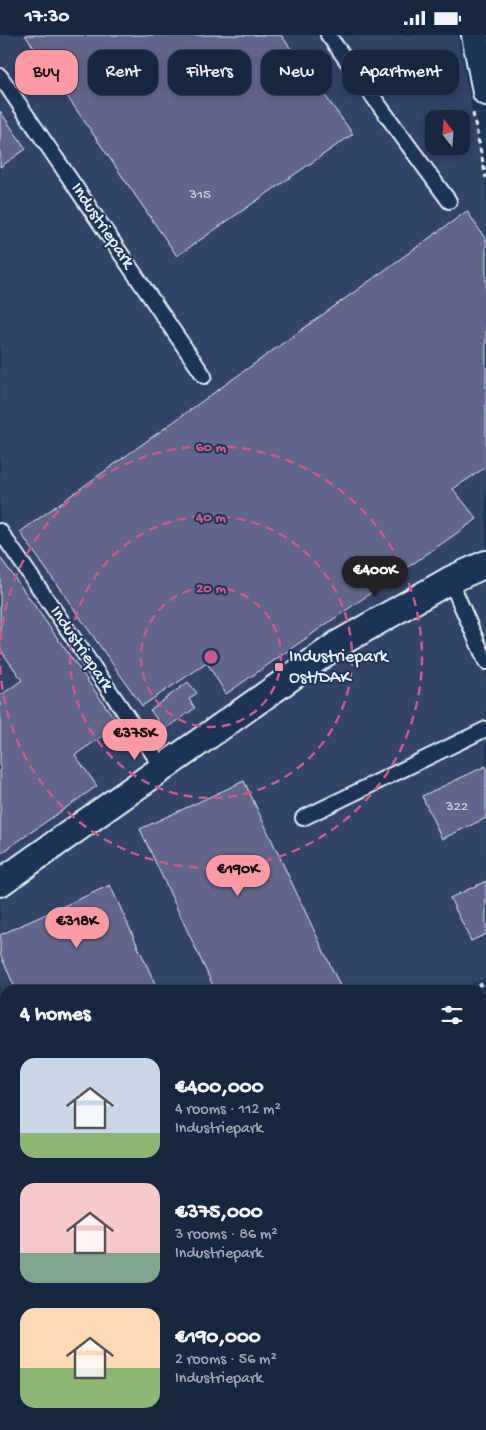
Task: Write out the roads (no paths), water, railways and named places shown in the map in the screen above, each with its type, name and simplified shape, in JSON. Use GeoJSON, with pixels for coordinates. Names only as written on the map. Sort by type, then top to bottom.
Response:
{"type":"FeatureCollection","features":[{"type":"Feature","properties":{"kind":"street"},"geometry":{"type":"LineString","coordinates":[[475,35],[486,92]]}},
{"type":"Feature","properties":{"kind":"street"},"geometry":{"type":"LineString","coordinates":[[0,883],[338,644],[450,580],[486,564]]}},
{"type":"Feature","properties":{"kind":"lane"},"geometry":{"type":"LineString","coordinates":[[328,35],[449,201]]}},
{"type":"Feature","properties":{"kind":"lane","name":"Industriepark"},"geometry":{"type":"LineString","coordinates":[[0,76],[204,376]]}},
{"type":"Feature","properties":{"kind":"lane","name":"Industriepark"},"geometry":{"type":"LineString","coordinates":[[0,531],[162,767]]}},
{"type":"Feature","properties":{"kind":"lane"},"geometry":{"type":"LineString","coordinates":[[450,580],[486,662]]}},
{"type":"Feature","properties":{"kind":"lane"},"geometry":{"type":"LineString","coordinates":[[303,818],[486,729]]}},
{"type":"Feature","properties":{"kind":"place","name":"Industriepark Ost/DAK"},"geometry":{"type":"Point","coordinates":[279,667]}}]}
